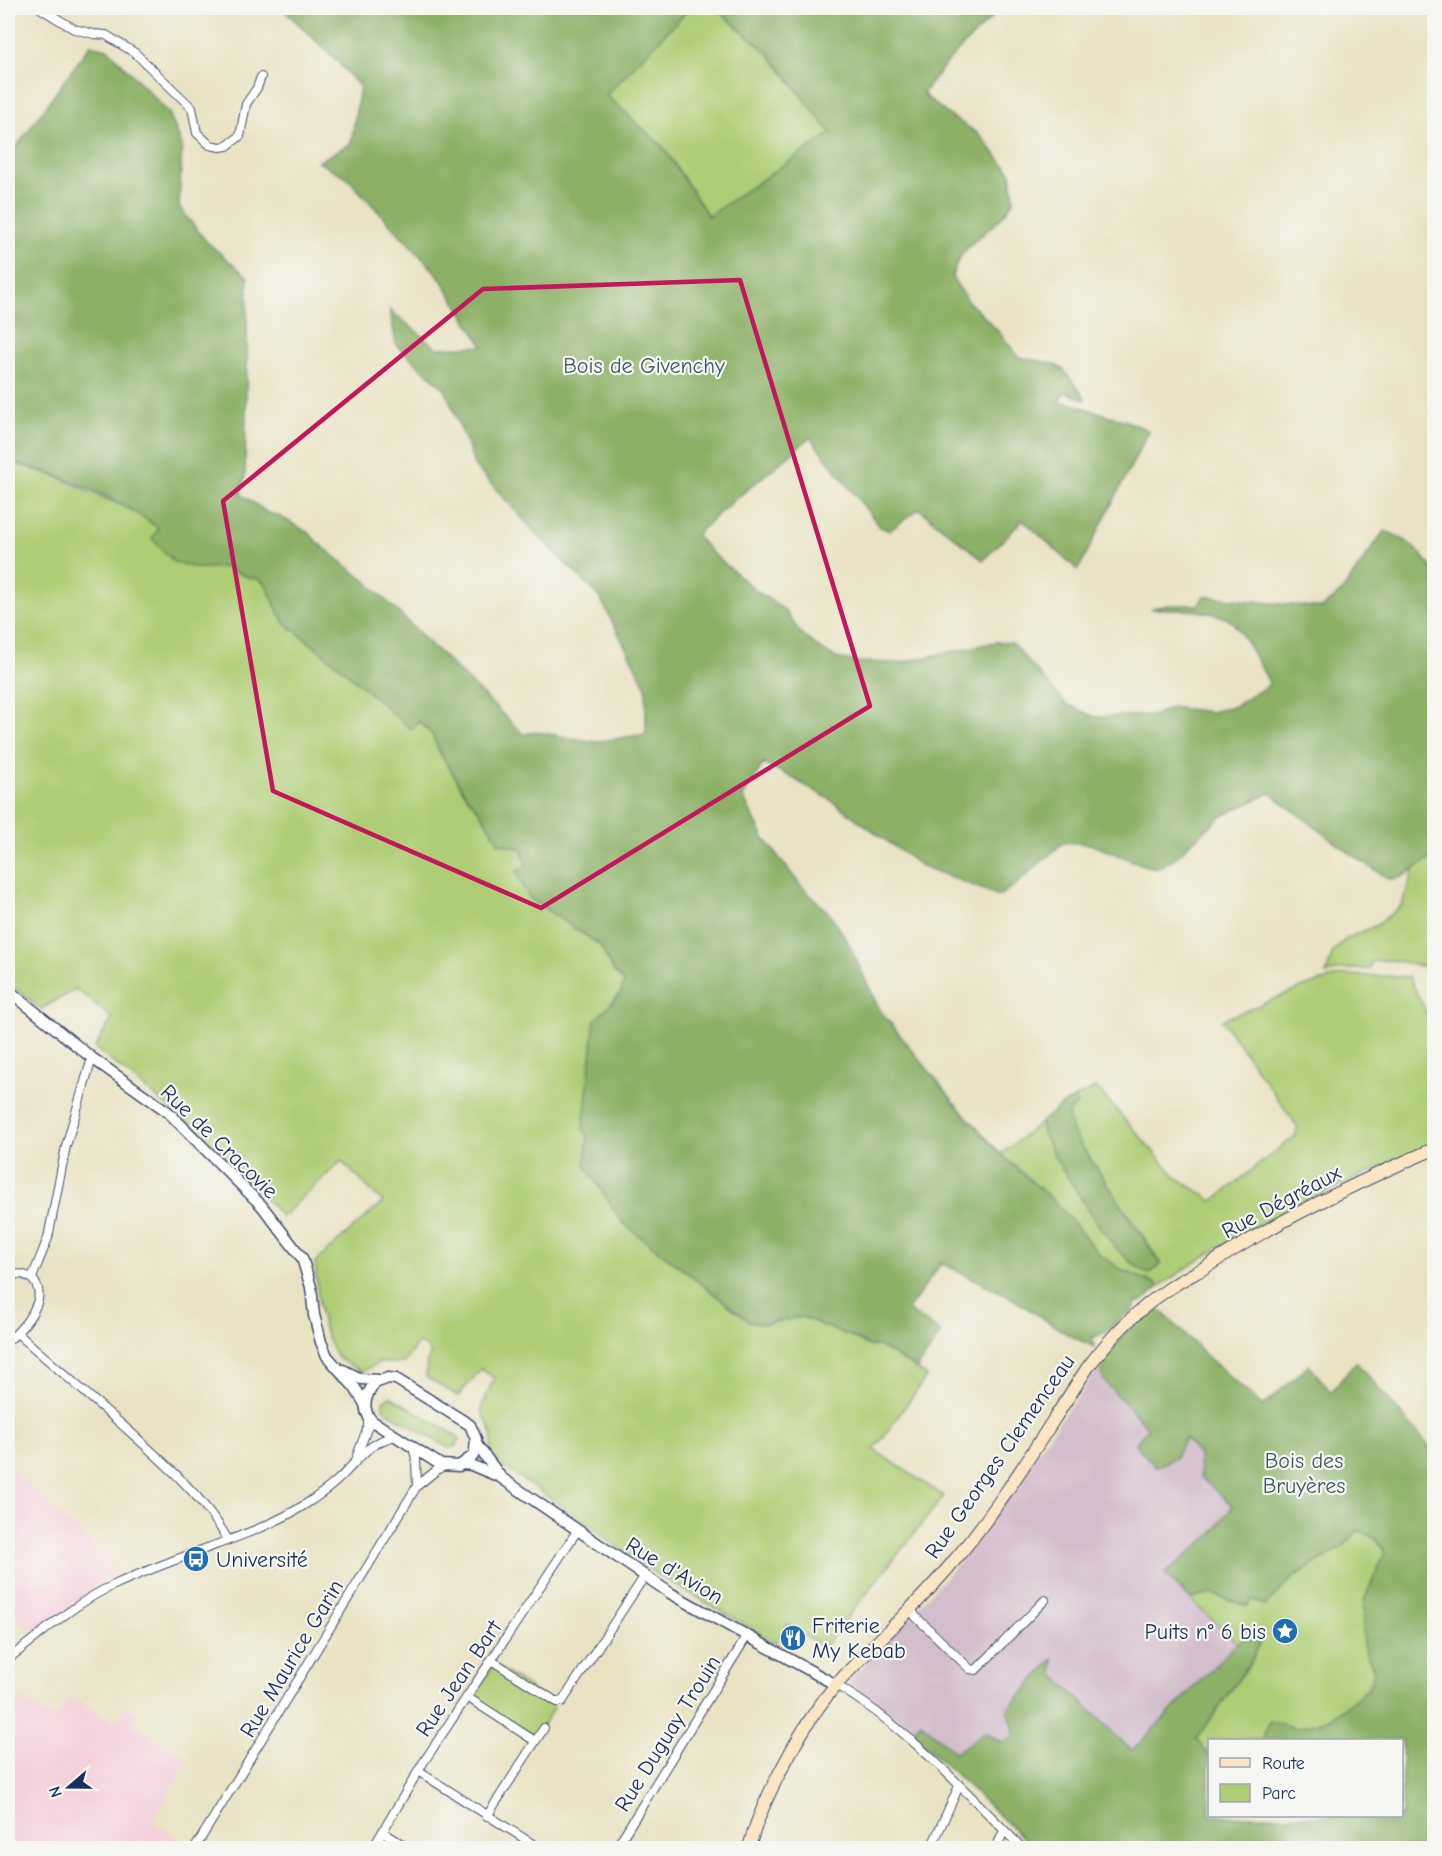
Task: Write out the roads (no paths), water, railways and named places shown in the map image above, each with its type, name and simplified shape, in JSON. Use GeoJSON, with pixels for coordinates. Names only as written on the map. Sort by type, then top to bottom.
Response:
{"type":"FeatureCollection","features":[{"type":"Feature","properties":{"kind":"main road","name":"Rue Dégréaux"},"geometry":{"type":"LineString","coordinates":[[1153,1300],[1172,1286],[1299,1212],[1434,1149]]}},
{"type":"Feature","properties":{"kind":"main road","name":"Rue Georges Clemenceau"},"geometry":{"type":"LineString","coordinates":[[748,1848],[759,1817],[781,1772],[812,1718],[836,1685],[911,1608],[970,1541],[1102,1347],[1130,1318],[1153,1300]]}},
{"type":"Feature","properties":{"kind":"street"},"geometry":{"type":"LineString","coordinates":[[40,8],[74,29],[106,35],[135,53],[192,108],[197,133],[210,145],[227,146],[240,136],[246,104],[257,88],[261,77]]}},
{"type":"Feature","properties":{"kind":"street","name":"Rue de Cracovie"},"geometry":{"type":"LineString","coordinates":[[8,990],[92,1058],[168,1112],[262,1206],[302,1258],[307,1272],[314,1315],[327,1356],[365,1404]]}},
{"type":"Feature","properties":{"kind":"street"},"geometry":{"type":"LineString","coordinates":[[32,1278],[48,1239],[66,1146],[92,1058]]}},
{"type":"Feature","properties":{"kind":"street"},"geometry":{"type":"LineString","coordinates":[[8,1277],[16,1274],[32,1278],[39,1291],[36,1304],[17,1333],[8,1341]]}},
{"type":"Feature","properties":{"kind":"street"},"geometry":{"type":"LineString","coordinates":[[17,1333],[159,1458],[205,1507],[228,1540]]}},
{"type":"Feature","properties":{"kind":"street"},"geometry":{"type":"LineString","coordinates":[[338,1368],[361,1379],[379,1380]]}},
{"type":"Feature","properties":{"kind":"street","name":"Rue d'Avion"},"geometry":{"type":"LineString","coordinates":[[379,1380],[396,1379],[465,1420],[473,1431],[476,1444],[500,1477]]}},
{"type":"Feature","properties":{"kind":"street"},"geometry":{"type":"LineString","coordinates":[[356,1460],[368,1426],[365,1404],[368,1391],[379,1380]]}},
{"type":"Feature","properties":{"kind":"street"},"geometry":{"type":"LineString","coordinates":[[368,1416],[372,1421],[445,1466],[463,1464],[472,1456],[476,1444]]}},
{"type":"Feature","properties":{"kind":"street"},"geometry":{"type":"LineString","coordinates":[[8,1659],[84,1602],[110,1587],[260,1528],[303,1506],[333,1484],[377,1442],[396,1436]]}},
{"type":"Feature","properties":{"kind":"street"},"geometry":{"type":"LineString","coordinates":[[413,1447],[417,1486]]}},
{"type":"Feature","properties":{"kind":"street","name":"Rue d'Avion"},"geometry":{"type":"LineString","coordinates":[[463,1464],[500,1477],[644,1577],[836,1685]]}},
{"type":"Feature","properties":{"kind":"street","name":"Rue Maurice Garin"},"geometry":{"type":"LineString","coordinates":[[195,1848],[417,1486],[445,1466]]}},
{"type":"Feature","properties":{"kind":"street","name":"Rue Jean Bart"},"geometry":{"type":"LineString","coordinates":[[373,1848],[418,1771],[577,1531]]}},
{"type":"Feature","properties":{"kind":"street"},"geometry":{"type":"LineString","coordinates":[[491,1660],[557,1702],[562,1702],[644,1577]]}},
{"type":"Feature","properties":{"kind":"street"},"geometry":{"type":"LineString","coordinates":[[911,1608],[915,1616],[970,1669],[976,1670],[1045,1600]]}},
{"type":"Feature","properties":{"kind":"street","name":"Rue Duguay Trouin"},"geometry":{"type":"LineString","coordinates":[[616,1848],[747,1636]]}},
{"type":"Feature","properties":{"kind":"street"},"geometry":{"type":"LineString","coordinates":[[836,1685],[895,1726],[1022,1848]]}},
{"type":"Feature","properties":{"kind":"street"},"geometry":{"type":"LineString","coordinates":[[467,1697],[535,1741]]}},
{"type":"Feature","properties":{"kind":"street"},"geometry":{"type":"LineString","coordinates":[[487,1816],[544,1728]]}},
{"type":"Feature","properties":{"kind":"street"},"geometry":{"type":"LineString","coordinates":[[418,1771],[539,1848]]}},
{"type":"Feature","properties":{"kind":"street"},"geometry":{"type":"LineString","coordinates":[[930,1848],[959,1786]]}},
{"type":"Feature","properties":{"kind":"street"},"geometry":{"type":"LineString","coordinates":[[996,1848],[1005,1831]]}},
{"type":"Feature","properties":{"kind":"street"},"geometry":{"type":"LineString","coordinates":[[383,1832],[408,1848]]}},
{"type":"Feature","properties":{"kind":"place","name":"Université"},"geometry":{"type":"Point","coordinates":[196,1559]}},
{"type":"Feature","properties":{"kind":"place","name":"Puits n° 6 bis"},"geometry":{"type":"Point","coordinates":[1285,1631]}},
{"type":"Feature","properties":{"kind":"place","name":"Friterie My Kebab"},"geometry":{"type":"Point","coordinates":[793,1638]}},
{"type":"Feature","properties":{"kind":"park label","name":"Bois de Givenchy"},"geometry":{"type":"Point","coordinates":[644,365]}},
{"type":"Feature","properties":{"kind":"park label","name":"Bois des Bruyères"},"geometry":{"type":"Point","coordinates":[1304,1472]}}]}
